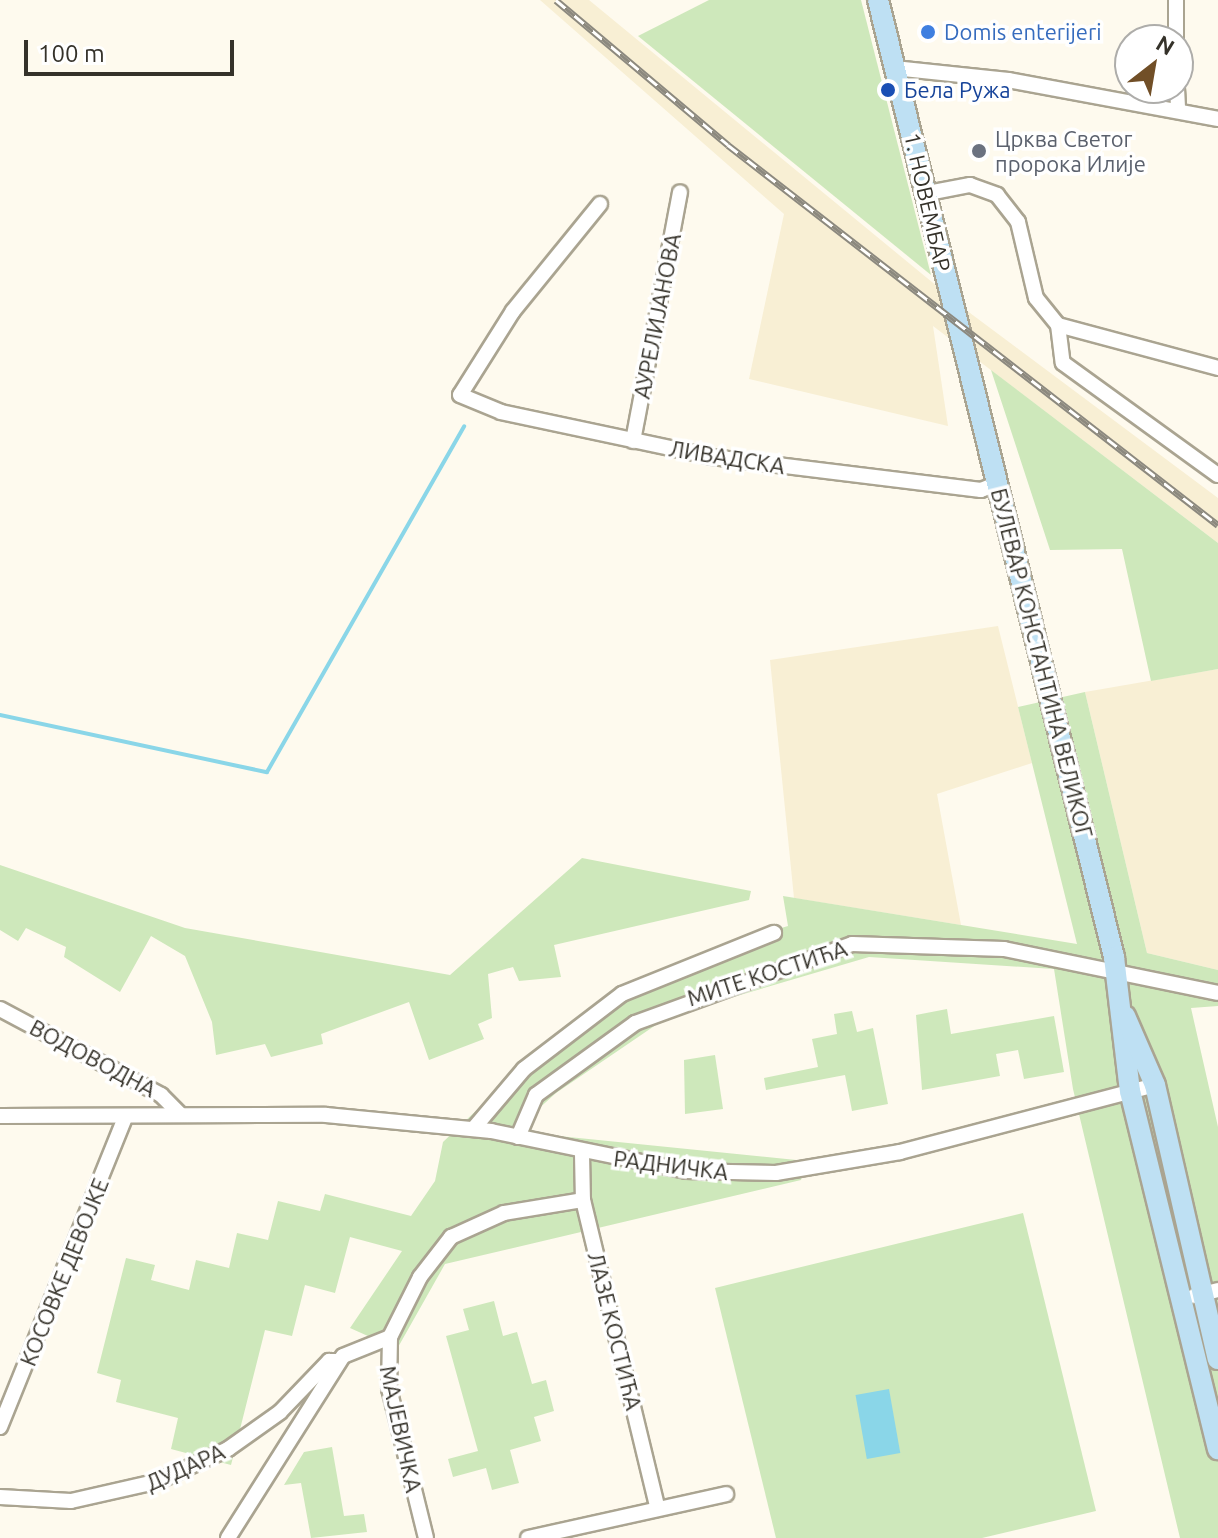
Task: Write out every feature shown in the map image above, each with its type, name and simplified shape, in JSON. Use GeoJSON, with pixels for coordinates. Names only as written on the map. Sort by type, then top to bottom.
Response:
{"type":"FeatureCollection","features":[{"type":"Feature","properties":{"kind":"main road","name":"1. НОВЕМБАР"},"geometry":{"type":"LineString","coordinates":[[878,0],[928,193],[953,311]]}},
{"type":"Feature","properties":{"kind":"main road","name":"БУЛЕВАР КОНСТАНТИНА ВЕЛИКОГ"},"geometry":{"type":"LineString","coordinates":[[953,311],[998,483],[1117,975],[1125,1016],[1130,1091],[1178,1300],[1218,1449]]}},
{"type":"Feature","properties":{"kind":"main road","name":"БУЛЕВАР КОНСТАНТИНА ВЕЛИКОГ"},"geometry":{"type":"LineString","coordinates":[[1125,1016],[1155,1085],[1210,1292],[1218,1359]]}},
{"type":"Feature","properties":{"kind":"street"},"geometry":{"type":"LineString","coordinates":[[1176,0],[1176,24]]}},
{"type":"Feature","properties":{"kind":"street"},"geometry":{"type":"LineString","coordinates":[[894,68],[1178,110],[1218,119]]}},
{"type":"Feature","properties":{"kind":"street"},"geometry":{"type":"LineString","coordinates":[[1178,104],[1178,110]]}},
{"type":"Feature","properties":{"kind":"street"},"geometry":{"type":"LineString","coordinates":[[928,193],[970,185],[997,195],[1018,222],[1036,298],[1058,325],[1063,363],[1218,475]]}},
{"type":"Feature","properties":{"kind":"street","name":"АУРЕЛИЈАНОВА"},"geometry":{"type":"LineString","coordinates":[[633,441],[680,192]]}},
{"type":"Feature","properties":{"kind":"street","name":"ЛИВАДСКА"},"geometry":{"type":"LineString","coordinates":[[600,204],[513,311],[460,395],[501,412],[633,441],[954,488],[998,483]]}},
{"type":"Feature","properties":{"kind":"street"},"geometry":{"type":"LineString","coordinates":[[1058,325],[1218,368]]}},
{"type":"Feature","properties":{"kind":"street"},"geometry":{"type":"LineString","coordinates":[[474,1128],[524,1069],[622,994],[774,933]]}},
{"type":"Feature","properties":{"kind":"street","name":"МИТЕ КОСТИЋА"},"geometry":{"type":"LineString","coordinates":[[518,1137],[536,1095],[635,1023],[852,944],[1004,949],[1117,975],[1218,993]]}},
{"type":"Feature","properties":{"kind":"street","name":"ВОДОВОДНА"},"geometry":{"type":"LineString","coordinates":[[0,1009],[161,1095],[180,1114]]}},
{"type":"Feature","properties":{"kind":"street","name":"РАДНИЧКА"},"geometry":{"type":"LineString","coordinates":[[180,1114],[326,1115],[474,1128],[582,1154],[686,1171],[776,1173],[900,1152],[1155,1085]]}},
{"type":"Feature","properties":{"kind":"street"},"geometry":{"type":"LineString","coordinates":[[0,1116],[180,1114]]}},
{"type":"Feature","properties":{"kind":"street","name":"КОСОВКЕ ДЕВОЈКЕ"},"geometry":{"type":"LineString","coordinates":[[0,1427],[125,1117]]}},
{"type":"Feature","properties":{"kind":"street","name":"ЛАЗЕ КОСТИЋА"},"geometry":{"type":"LineString","coordinates":[[582,1154],[583,1200],[657,1507]]}},
{"type":"Feature","properties":{"kind":"street","name":"МАЈЕВИЧКА"},"geometry":{"type":"LineString","coordinates":[[426,1538],[389,1389],[390,1337],[420,1277],[451,1237],[504,1213],[583,1200]]}},
{"type":"Feature","properties":{"kind":"street"},"geometry":{"type":"LineString","coordinates":[[1178,1300],[1210,1292]]}},
{"type":"Feature","properties":{"kind":"street","name":"ДУДАРА"},"geometry":{"type":"LineString","coordinates":[[0,1497],[71,1501],[159,1481],[228,1449],[329,1361],[339,1361],[390,1337]]}},
{"type":"Feature","properties":{"kind":"street"},"geometry":{"type":"LineString","coordinates":[[228,1538],[339,1361]]}},
{"type":"Feature","properties":{"kind":"street"},"geometry":{"type":"LineString","coordinates":[[528,1538],[726,1494]]}},
{"type":"Feature","properties":{"kind":"shaded area"},"geometry":{"type":"Polygon","coordinates":[[[540,0],[589,0],[966,310],[1218,498],[1218,543],[933,326],[948,426],[749,379],[784,214],[540,0]]]}},
{"type":"Feature","properties":{"kind":"shaded area"},"geometry":{"type":"Polygon","coordinates":[[[998,626],[1032,763],[937,794],[961,925],[794,898],[770,660],[998,626]]]}},
{"type":"Feature","properties":{"kind":"shaded area"},"geometry":{"type":"Polygon","coordinates":[[[1218,669],[1218,970],[1147,953],[1085,692],[1218,669]]]}},
{"type":"Feature","properties":{"kind":"green space"},"geometry":{"type":"Polygon","coordinates":[[[709,0],[861,0],[931,275],[638,36],[709,0]]]}},
{"type":"Feature","properties":{"kind":"green space"},"geometry":{"type":"Polygon","coordinates":[[[991,370],[1218,543],[1218,669],[1151,681],[1122,549],[1050,550],[991,370]]]}},
{"type":"Feature","properties":{"kind":"green space"},"geometry":{"type":"Polygon","coordinates":[[[1085,692],[1147,953],[1218,970],[1218,1006],[1191,1008],[1218,1127],[1218,1538],[1180,1538],[1073,1089],[1054,969],[869,957],[669,1016],[556,1093],[536,1111],[529,1133],[806,1161],[801,1180],[445,1264],[397,1349],[350,1328],[402,1251],[350,1237],[335,1293],[305,1285],[292,1336],[265,1330],[231,1465],[171,1449],[178,1418],[116,1402],[121,1380],[97,1373],[126,1258],[155,1265],[151,1280],[189,1290],[196,1260],[229,1268],[237,1233],[268,1240],[278,1201],[320,1211],[325,1194],[411,1216],[435,1181],[443,1142],[518,1071],[625,991],[721,946],[788,926],[783,896],[1077,944],[1018,707],[1085,692]]]}},
{"type":"Feature","properties":{"kind":"green space"},"geometry":{"type":"Polygon","coordinates":[[[582,858],[751,891],[749,900],[554,945],[561,977],[519,981],[513,967],[488,974],[492,1018],[478,1024],[484,1039],[429,1060],[409,1002],[321,1034],[323,1044],[271,1057],[265,1044],[216,1055],[212,1022],[185,956],[151,936],[120,992],[64,957],[66,947],[26,928],[18,941],[0,930],[0,865],[185,928],[450,975],[582,858]]]}},
{"type":"Feature","properties":{"kind":"green space"},"geometry":{"type":"Polygon","coordinates":[[[947,1009],[951,1034],[1054,1016],[1064,1072],[1024,1079],[1018,1050],[996,1054],[1000,1076],[922,1090],[916,1015],[947,1009]]]}},
{"type":"Feature","properties":{"kind":"green space"},"geometry":{"type":"Polygon","coordinates":[[[852,1011],[857,1032],[873,1028],[888,1104],[852,1111],[845,1075],[766,1090],[764,1078],[818,1067],[812,1039],[837,1034],[834,1014],[852,1011]]]}},
{"type":"Feature","properties":{"kind":"green space"},"geometry":{"type":"Polygon","coordinates":[[[715,1055],[723,1109],[685,1114],[684,1060],[715,1055]]]}},
{"type":"Feature","properties":{"kind":"green space"},"geometry":{"type":"Polygon","coordinates":[[[1023,1213],[1096,1511],[982,1538],[776,1538],[715,1288],[1023,1213]]]}},
{"type":"Feature","properties":{"kind":"green space"},"geometry":{"type":"Polygon","coordinates":[[[494,1301],[503,1336],[517,1332],[532,1384],[546,1380],[554,1411],[534,1417],[541,1441],[510,1450],[519,1483],[492,1490],[486,1468],[453,1477],[448,1459],[478,1451],[446,1336],[469,1330],[463,1309],[494,1301]]]}},
{"type":"Feature","properties":{"kind":"green space"},"geometry":{"type":"Polygon","coordinates":[[[332,1447],[344,1516],[364,1514],[367,1532],[311,1538],[301,1483],[284,1485],[304,1452],[332,1447]]]}},
{"type":"Feature","properties":{"kind":"water"},"geometry":{"type":"Polygon","coordinates":[[[889,1389],[900,1453],[867,1459],[856,1395],[889,1389]]]}},
{"type":"Feature","properties":{"kind":"waterway"},"geometry":{"type":"LineString","coordinates":[[0,715],[267,772],[464,426]]}},
{"type":"Feature","properties":{"kind":"railway"},"geometry":{"type":"LineString","coordinates":[[556,0],[728,145],[1218,525]]}},
{"type":"Feature","properties":{"kind":"place","name":"Domis enterijeri"},"geometry":{"type":"Point","coordinates":[928,32]}},
{"type":"Feature","properties":{"kind":"place","name":"Бела Ружа"},"geometry":{"type":"Point","coordinates":[888,90]}},
{"type":"Feature","properties":{"kind":"place","name":"Црква Светог пророка Илије"},"geometry":{"type":"Point","coordinates":[979,151]}}]}
